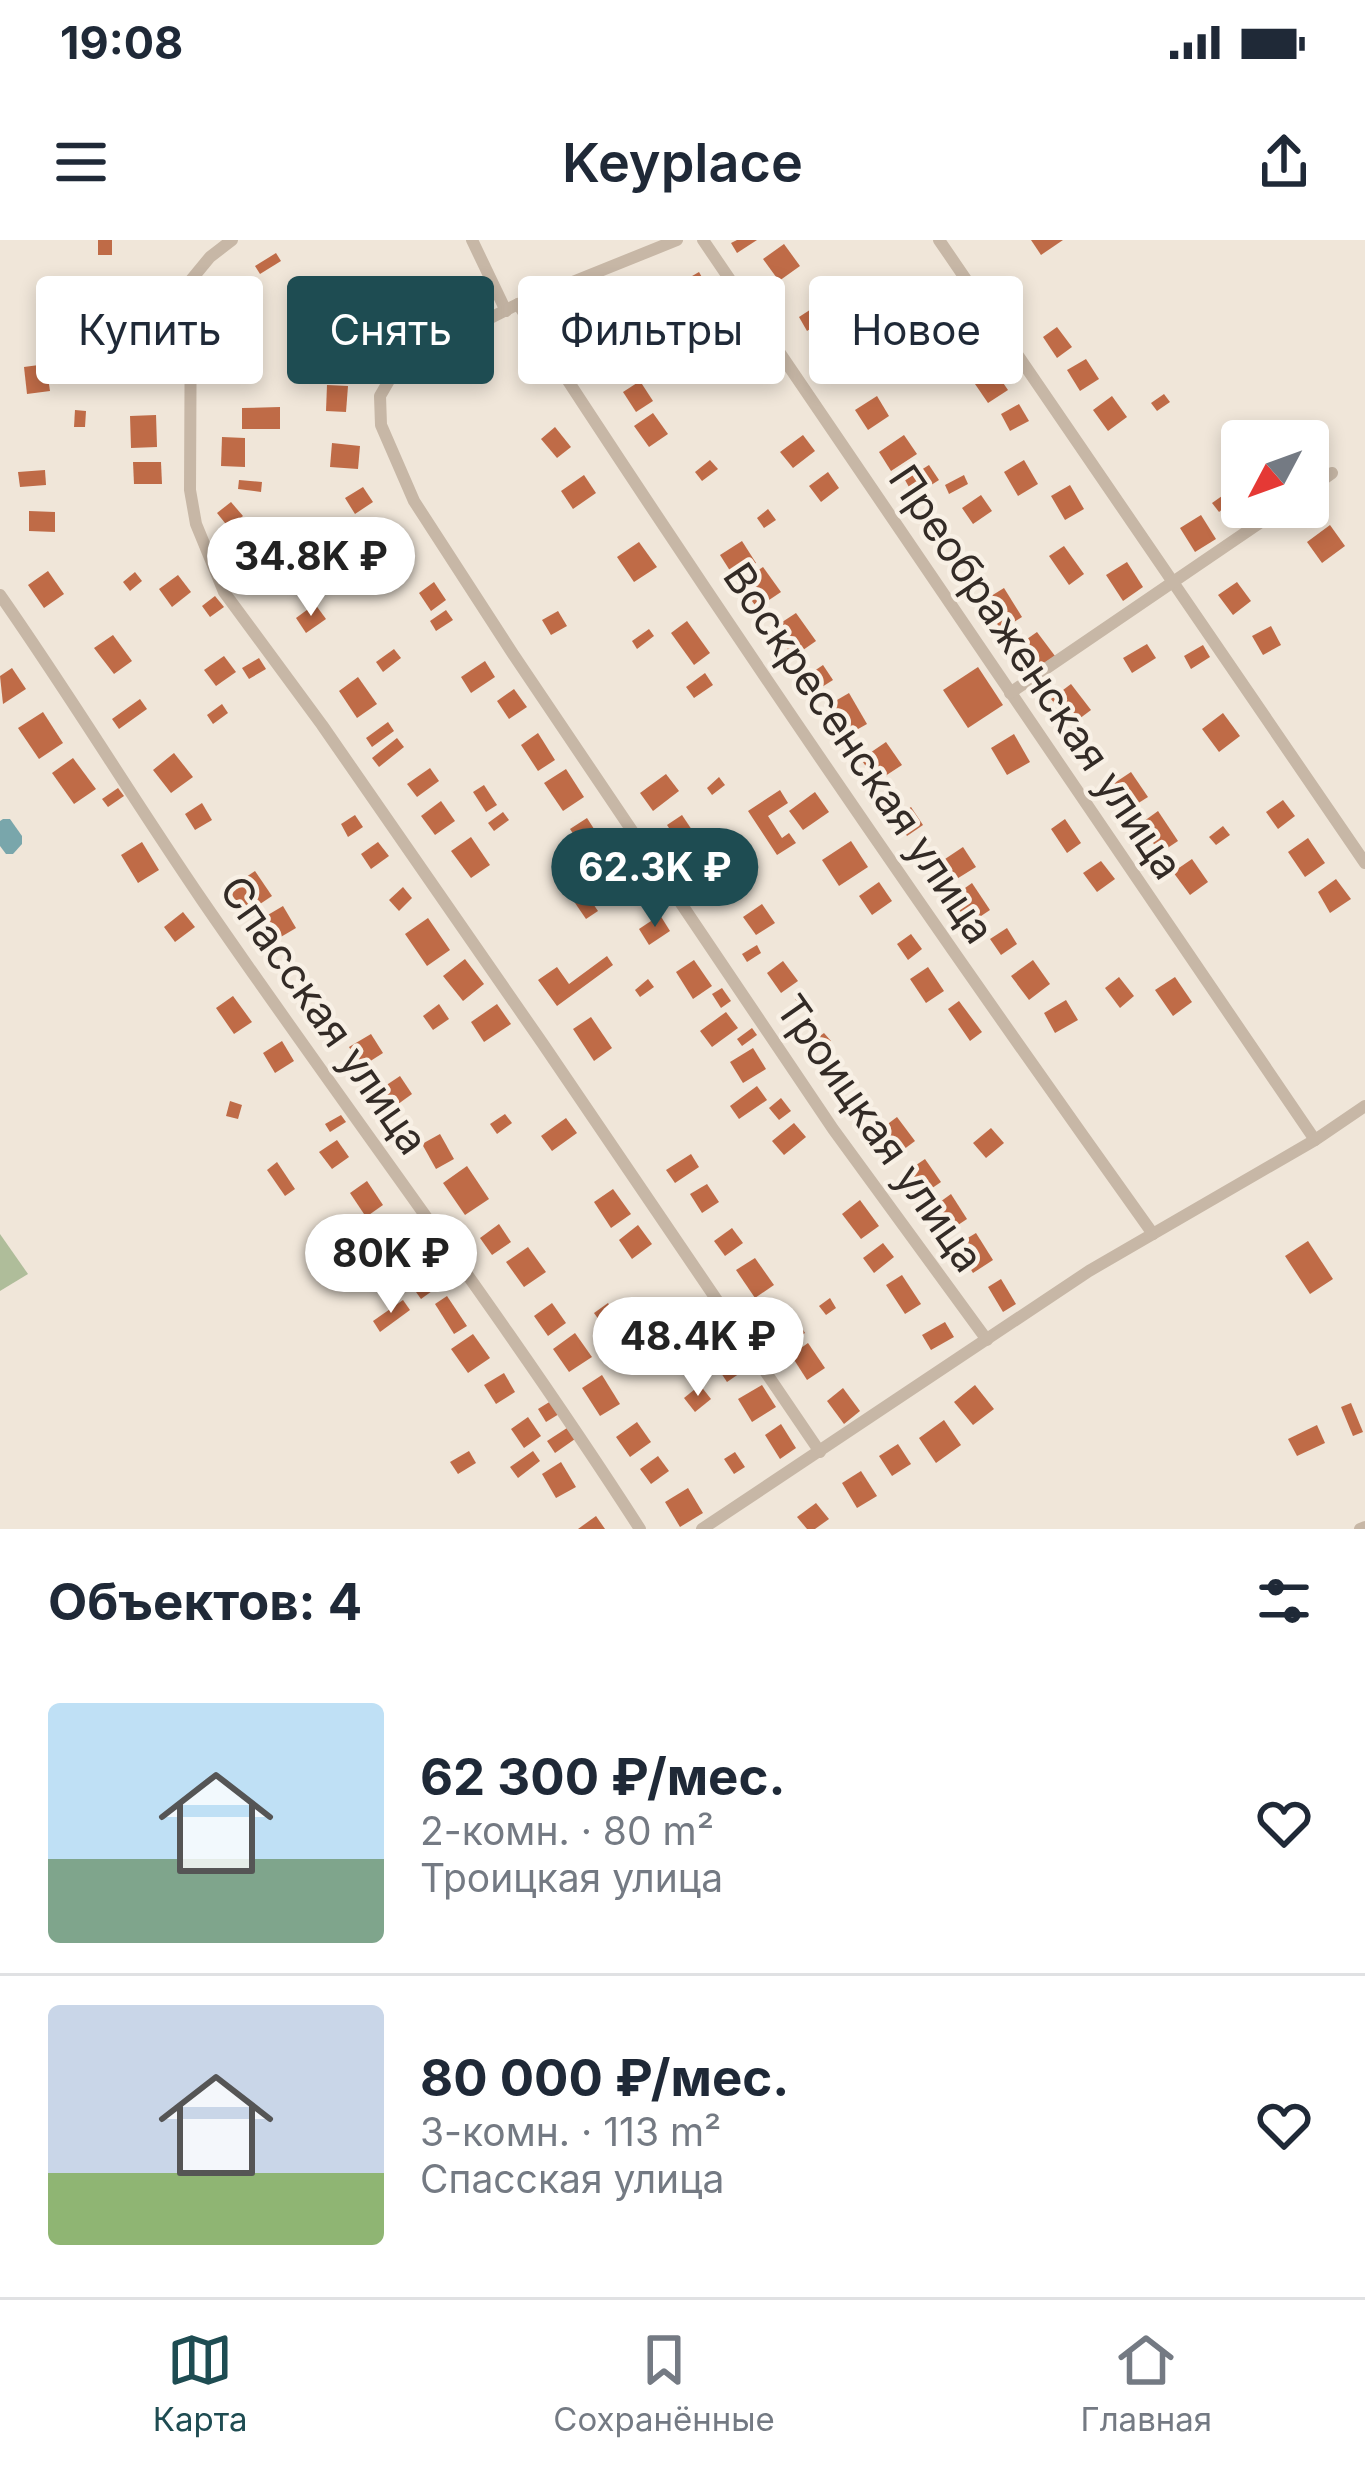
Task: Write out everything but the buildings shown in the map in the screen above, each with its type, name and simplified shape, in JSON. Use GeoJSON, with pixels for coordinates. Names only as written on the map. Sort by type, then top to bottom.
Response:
{"type":"FeatureCollection","features":[{"type":"Feature","properties":{"kind":"street"},"geometry":{"type":"LineString","coordinates":[[232,240],[209,257],[191,280],[190,490],[196,524],[224,592],[518,1006],[820,1453]]}},
{"type":"Feature","properties":{"kind":"street","name":"Воскресенская улица"},"geometry":{"type":"LineString","coordinates":[[472,240],[512,308],[1153,1234]]}},
{"type":"Feature","properties":{"kind":"street","name":"Троицкая улица"},"geometry":{"type":"LineString","coordinates":[[676,240],[512,308],[398,365],[380,396],[380,424],[401,475],[513,654],[833,1129],[987,1340]]}},
{"type":"Feature","properties":{"kind":"street","name":"Преображенская улица"},"geometry":{"type":"LineString","coordinates":[[703,240],[1315,1140]]}},
{"type":"Feature","properties":{"kind":"street"},"geometry":{"type":"LineString","coordinates":[[939,240],[1365,863]]}},
{"type":"Feature","properties":{"kind":"street"},"geometry":{"type":"LineString","coordinates":[[1010,693],[1252,528]]}},
{"type":"Feature","properties":{"kind":"street","name":"Спасская улица"},"geometry":{"type":"LineString","coordinates":[[0,595],[200,896],[569,1418],[640,1529]]}},
{"type":"Feature","properties":{"kind":"street"},"geometry":{"type":"LineString","coordinates":[[702,1529],[1153,1234],[1365,1106]]}},
{"type":"Feature","properties":{"kind":"green space"},"geometry":{"type":"Polygon","coordinates":[[[0,1234],[28,1274],[0,1291],[0,1234]]]}},
{"type":"Feature","properties":{"kind":"water"},"geometry":{"type":"Polygon","coordinates":[[[3,819],[10,819],[22,836],[13,854],[6,854],[0,846],[3,819]]]}}]}
